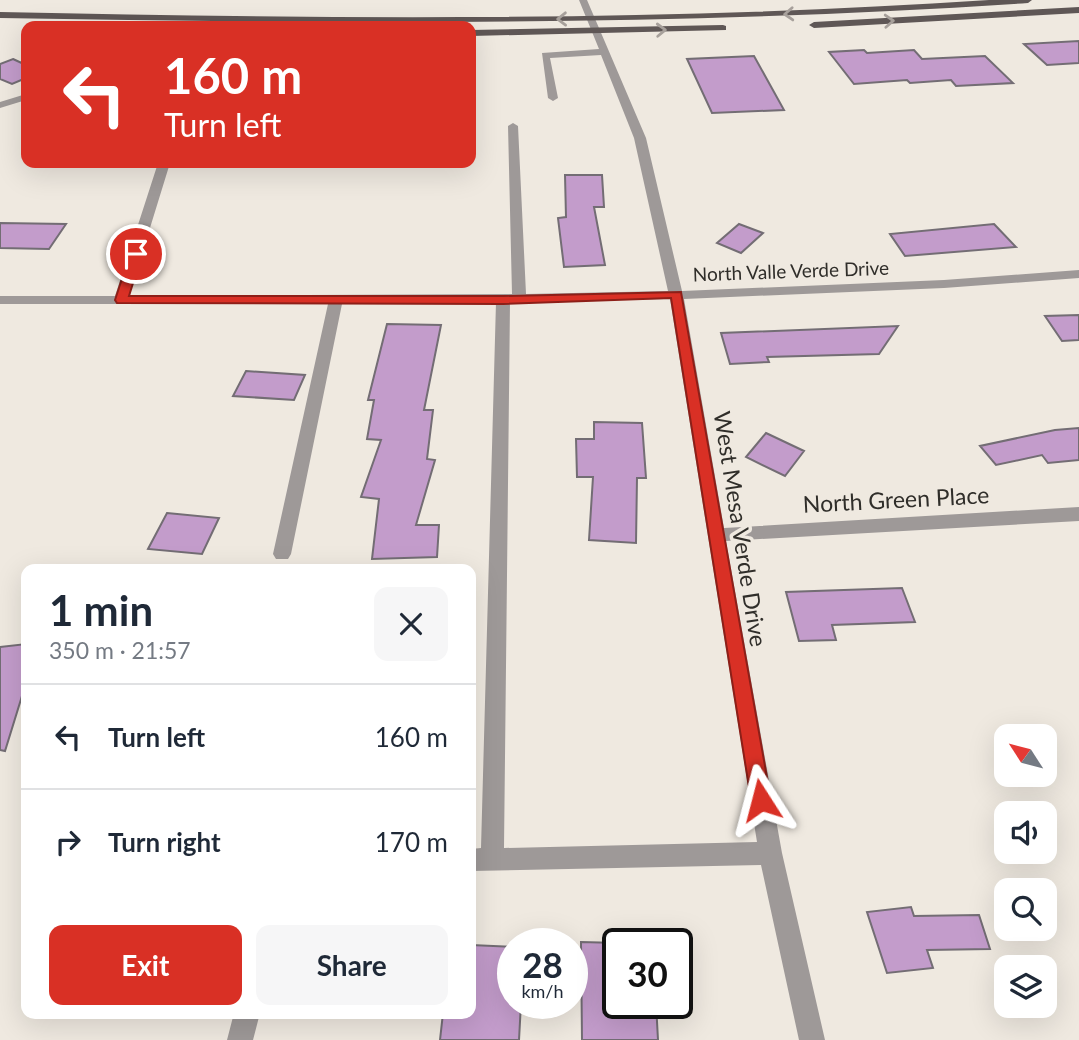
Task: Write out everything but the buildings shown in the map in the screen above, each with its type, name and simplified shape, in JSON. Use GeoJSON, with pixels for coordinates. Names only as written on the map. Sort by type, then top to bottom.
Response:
{"type":"FeatureCollection","features":[{"type":"Feature","properties":{"kind":"main road"},"geometry":{"type":"LineString","coordinates":[[476,33],[1028,0]]}},
{"type":"Feature","properties":{"kind":"main road"},"geometry":{"type":"LineString","coordinates":[[804,25],[1019,15],[1079,9]]}},
{"type":"Feature","properties":{"kind":"main road"},"geometry":{"type":"LineString","coordinates":[[0,15],[141,21]]}},
{"type":"Feature","properties":{"kind":"main road"},"geometry":{"type":"LineString","coordinates":[[476,23],[736,28]]}},
{"type":"Feature","properties":{"kind":"street","name":"West Mesa Verde Drive"},"geometry":{"type":"LineString","coordinates":[[584,1],[640,138],[677,294],[770,853],[812,1040]]}},
{"type":"Feature","properties":{"kind":"street"},"geometry":{"type":"LineString","coordinates":[[553,98],[545,55],[605,52]]}},
{"type":"Feature","properties":{"kind":"street"},"geometry":{"type":"LineString","coordinates":[[0,105],[21,99]]}},
{"type":"Feature","properties":{"kind":"street"},"geometry":{"type":"LineString","coordinates":[[513,126],[511,300],[481,860],[770,853]]}},
{"type":"Feature","properties":{"kind":"street"},"geometry":{"type":"LineString","coordinates":[[121,300],[162,168]]}},
{"type":"Feature","properties":{"kind":"street","name":"North Valle Verde Drive"},"geometry":{"type":"LineString","coordinates":[[0,300],[511,300],[946,285],[1079,274]]}},
{"type":"Feature","properties":{"kind":"street"},"geometry":{"type":"LineString","coordinates":[[282,554],[336,301]]}},
{"type":"Feature","properties":{"kind":"street","name":"North Green Place"},"geometry":{"type":"LineString","coordinates":[[716,535],[1079,514]]}},
{"type":"Feature","properties":{"kind":"street"},"geometry":{"type":"LineString","coordinates":[[240,1040],[245,1019]]}},
{"type":"Feature","properties":{"kind":"route"},"geometry":{"type":"LineString","coordinates":[[136,254],[121,300],[503,300],[677,294],[761,800]]}}]}
